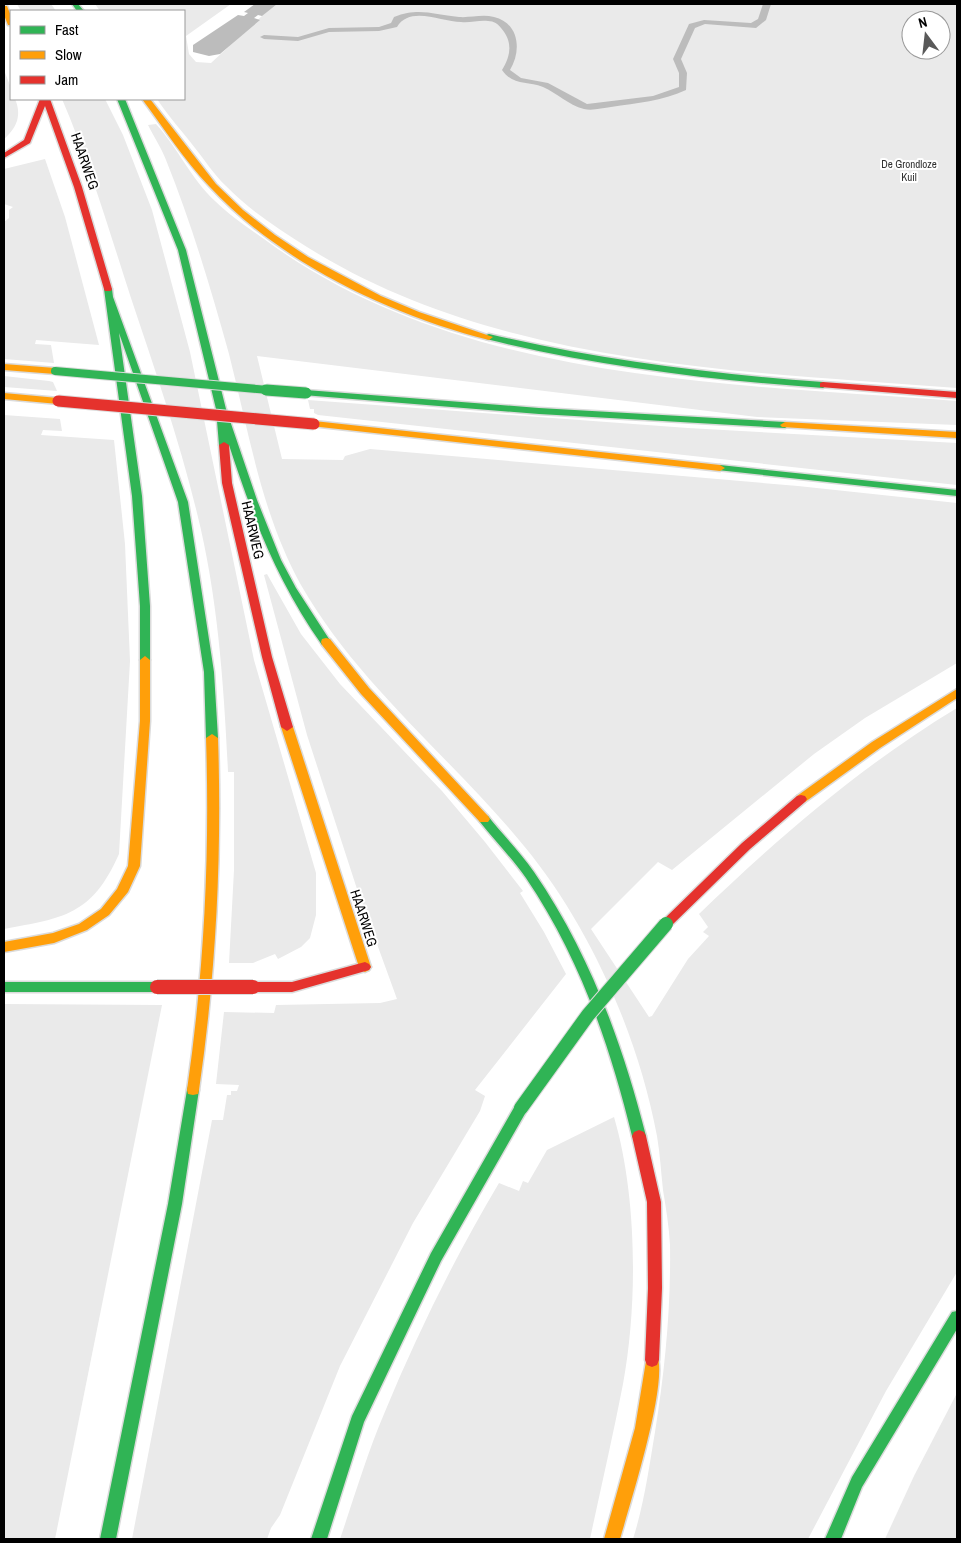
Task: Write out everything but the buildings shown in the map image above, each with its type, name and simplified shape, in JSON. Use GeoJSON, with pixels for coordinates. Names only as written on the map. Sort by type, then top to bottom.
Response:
{"type":"FeatureCollection","features":[{"type":"Feature","properties":{"kind":"main road"},"geometry":{"type":"LineString","coordinates":[[4,8],[10,22]]}},
{"type":"Feature","properties":{"kind":"main road"},"geometry":{"type":"LineString","coordinates":[[4,156],[26,141],[45,100]]}},
{"type":"Feature","properties":{"kind":"main road","name":"HAARWEG"},"geometry":{"type":"LineString","coordinates":[[4,947],[54,938],[83,927],[105,912],[122,892],[134,866],[145,721],[145,606],[137,496],[111,299],[78,187],[45,100]]}},
{"type":"Feature","properties":{"kind":"main road","name":"HAARWEG"},"geometry":{"type":"LineString","coordinates":[[4,987],[292,987],[364,967],[302,778],[267,657],[227,483],[221,409],[182,250],[121,100]]}},
{"type":"Feature","properties":{"kind":"main road"},"geometry":{"type":"LineString","coordinates":[[147,100],[202,173],[258,226],[304,258],[353,286],[405,309],[454,326],[543,350],[642,368],[759,380],[957,395]]}},
{"type":"Feature","properties":{"kind":"main road"},"geometry":{"type":"LineString","coordinates":[[108,1539],[175,1204],[203,1028],[211,933],[214,850],[209,672],[200,602],[183,502],[111,299]]}},
{"type":"Feature","properties":{"kind":"main road"},"geometry":{"type":"LineString","coordinates":[[4,366],[539,411],[957,435]]}},
{"type":"Feature","properties":{"kind":"main road"},"geometry":{"type":"LineString","coordinates":[[4,396],[314,424],[957,493]]}},
{"type":"Feature","properties":{"kind":"main road"},"geometry":{"type":"LineString","coordinates":[[221,409],[263,525],[289,586],[321,636],[365,691],[478,812],[529,874],[574,947],[604,1016],[630,1098],[654,1202],[655,1288],[651,1385],[636,1452],[612,1539]]}},
{"type":"Feature","properties":{"kind":"main road"},"geometry":{"type":"LineString","coordinates":[[319,1539],[357,1421],[436,1257],[521,1108],[588,1015],[666,924],[730,859],[796,802],[899,728],[957,692]]}},
{"type":"Feature","properties":{"kind":"main road"},"geometry":{"type":"LineString","coordinates":[[833,1539],[857,1482],[957,1316]]}},
{"type":"Feature","properties":{"kind":"green space"},"geometry":{"type":"Polygon","coordinates":[[[17,4],[51,4],[55,10],[20,10],[17,4]]]}},
{"type":"Feature","properties":{"kind":"green space","name":"De Grondloze Kuil"},"geometry":{"type":"Polygon","coordinates":[[[95,4],[231,4],[186,36],[189,54],[196,62],[211,63],[275,4],[957,4],[957,388],[791,376],[622,356],[539,339],[458,317],[381,287],[307,247],[245,204],[218,177],[158,100],[185,100],[185,10],[99,10],[95,4]]]}},
{"type":"Feature","properties":{"kind":"green space"},"geometry":{"type":"Polygon","coordinates":[[[4,70],[10,85],[10,100],[15,100],[18,116],[15,126],[4,139],[4,70]]]}},
{"type":"Feature","properties":{"kind":"green space"},"geometry":{"type":"Polygon","coordinates":[[[62,100],[106,100],[123,135],[152,210],[190,352],[254,660],[316,873],[316,915],[310,938],[301,947],[278,959],[275,954],[253,963],[229,963],[234,870],[234,772],[228,772],[219,642],[210,577],[190,485],[166,403],[72,123],[62,100]]]}},
{"type":"Feature","properties":{"kind":"green space"},"geometry":{"type":"Polygon","coordinates":[[[156,124],[206,192],[238,221],[340,287],[422,323],[508,349],[597,367],[687,380],[957,401],[957,425],[757,417],[257,356],[282,459],[343,460],[345,456],[370,449],[798,486],[957,503],[957,663],[865,718],[814,754],[672,870],[658,862],[591,929],[649,1017],[652,1016],[688,959],[709,936],[703,932],[708,927],[699,914],[790,830],[854,778],[957,708],[957,1272],[886,1391],[808,1539],[633,1539],[646,1486],[659,1409],[667,1338],[670,1268],[669,1231],[657,1136],[649,1098],[637,1059],[624,1021],[590,946],[548,877],[496,814],[407,720],[350,656],[324,621],[301,585],[287,558],[266,501],[229,354],[200,256],[166,160],[148,125],[156,124]]]}},
{"type":"Feature","properties":{"kind":"green space"},"geometry":{"type":"Polygon","coordinates":[[[45,159],[65,217],[99,345],[36,340],[35,344],[51,345],[54,363],[4,359],[4,222],[9,218],[9,210],[13,207],[4,204],[4,169],[45,159]]]}},
{"type":"Feature","properties":{"kind":"green space"},"geometry":{"type":"Polygon","coordinates":[[[4,376],[53,382],[57,391],[4,387],[4,376]]]}},
{"type":"Feature","properties":{"kind":"green space"},"geometry":{"type":"Polygon","coordinates":[[[308,400],[688,428],[957,443],[957,485],[318,415],[314,413],[314,409],[310,409],[308,400]]]}},
{"type":"Feature","properties":{"kind":"green space"},"geometry":{"type":"Polygon","coordinates":[[[4,415],[60,419],[62,431],[43,430],[41,435],[114,440],[125,544],[130,661],[119,854],[109,874],[87,902],[60,917],[4,929],[4,415]]]}},
{"type":"Feature","properties":{"kind":"green space"},"geometry":{"type":"Polygon","coordinates":[[[267,574],[301,634],[340,684],[442,791],[523,891],[520,893],[544,932],[566,974],[475,1090],[485,1096],[480,1111],[413,1223],[340,1366],[280,1515],[271,1528],[267,1539],[132,1539],[212,1120],[223,1120],[227,1095],[231,1095],[231,1091],[237,1091],[239,1085],[216,1084],[224,1012],[274,1013],[276,1005],[380,1003],[397,999],[357,889],[307,735],[264,575],[267,574]]]}},
{"type":"Feature","properties":{"kind":"green space"},"geometry":{"type":"Polygon","coordinates":[[[4,1004],[162,1005],[55,1539],[4,1539],[4,1004]]]}},
{"type":"Feature","properties":{"kind":"green space"},"geometry":{"type":"Polygon","coordinates":[[[614,1117],[622,1148],[631,1214],[633,1284],[628,1352],[623,1384],[590,1539],[340,1539],[372,1445],[410,1355],[437,1296],[499,1183],[519,1191],[523,1181],[528,1183],[547,1150],[614,1117]]]}},
{"type":"Feature","properties":{"kind":"green space"},"geometry":{"type":"Polygon","coordinates":[[[957,1393],[957,1539],[885,1539],[914,1476],[957,1393]]]}},
{"type":"Feature","properties":{"kind":"shaded area"},"geometry":{"type":"Polygon","coordinates":[[[255,4],[277,4],[262,16],[258,15],[254,18],[260,20],[220,54],[209,56],[193,52],[193,45],[238,15],[244,16],[248,13],[244,12],[255,4]]]}},
{"type":"Feature","properties":{"kind":"waterway"},"geometry":{"type":"LineString","coordinates":[[264,37],[298,39],[329,30],[379,29],[394,25],[397,19],[419,13],[462,20],[493,19],[505,28],[514,42],[514,54],[506,70],[509,75],[518,80],[545,85],[576,103],[587,107],[653,99],[683,88],[683,73],[677,59],[692,26],[704,22],[753,26],[762,20],[767,4]]}},
{"type":"Feature","properties":{"kind":"traffic: fast"},"geometry":{"type":"LineString","coordinates":[[75,4],[79,10]]}},
{"type":"Feature","properties":{"kind":"traffic: fast"},"geometry":{"type":"LineString","coordinates":[[121,100],[182,250],[221,409],[224,445]]}},
{"type":"Feature","properties":{"kind":"traffic: fast"},"geometry":{"type":"LineString","coordinates":[[108,289],[137,496],[145,606],[145,660]]}},
{"type":"Feature","properties":{"kind":"traffic: fast"},"geometry":{"type":"LineString","coordinates":[[111,299],[183,502],[209,672],[212,738]]}},
{"type":"Feature","properties":{"kind":"traffic: fast"},"geometry":{"type":"LineString","coordinates":[[489,337],[530,347],[613,362],[697,374],[823,385]]}},
{"type":"Feature","properties":{"kind":"traffic: fast"},"geometry":{"type":"LineString","coordinates":[[55,371],[306,393]]}},
{"type":"Feature","properties":{"kind":"traffic: fast"},"geometry":{"type":"LineString","coordinates":[[306,393],[539,411],[785,425]]}},
{"type":"Feature","properties":{"kind":"traffic: fast"},"geometry":{"type":"LineString","coordinates":[[221,409],[252,500],[276,560],[307,616],[326,642]]}},
{"type":"Feature","properties":{"kind":"traffic: fast"},"geometry":{"type":"LineString","coordinates":[[720,468],[957,493]]}},
{"type":"Feature","properties":{"kind":"traffic: fast"},"geometry":{"type":"LineString","coordinates":[[484,819],[530,875],[550,906],[583,969],[609,1033],[639,1136]]}},
{"type":"Feature","properties":{"kind":"traffic: fast"},"geometry":{"type":"LineString","coordinates":[[521,1108],[588,1015],[666,924]]}},
{"type":"Feature","properties":{"kind":"traffic: fast"},"geometry":{"type":"LineString","coordinates":[[4,987],[157,987]]}},
{"type":"Feature","properties":{"kind":"traffic: fast"},"geometry":{"type":"LineString","coordinates":[[108,1539],[175,1204],[193,1090]]}},
{"type":"Feature","properties":{"kind":"traffic: fast"},"geometry":{"type":"LineString","coordinates":[[319,1539],[357,1421],[436,1257],[521,1108]]}},
{"type":"Feature","properties":{"kind":"traffic: fast"},"geometry":{"type":"LineString","coordinates":[[833,1539],[857,1482],[957,1317]]}},
{"type":"Feature","properties":{"kind":"traffic: slow"},"geometry":{"type":"LineString","coordinates":[[4,8],[10,21]]}},
{"type":"Feature","properties":{"kind":"traffic: slow"},"geometry":{"type":"LineString","coordinates":[[147,100],[213,186],[241,212],[305,259],[378,298],[416,314],[489,337]]}},
{"type":"Feature","properties":{"kind":"traffic: slow"},"geometry":{"type":"LineString","coordinates":[[4,367],[55,371]]}},
{"type":"Feature","properties":{"kind":"traffic: slow"},"geometry":{"type":"LineString","coordinates":[[4,396],[58,401]]}},
{"type":"Feature","properties":{"kind":"traffic: slow"},"geometry":{"type":"LineString","coordinates":[[314,424],[720,468]]}},
{"type":"Feature","properties":{"kind":"traffic: slow"},"geometry":{"type":"LineString","coordinates":[[785,425],[957,435]]}},
{"type":"Feature","properties":{"kind":"traffic: slow"},"geometry":{"type":"LineString","coordinates":[[326,642],[365,691],[484,819]]}},
{"type":"Feature","properties":{"kind":"traffic: slow"},"geometry":{"type":"LineString","coordinates":[[83,927],[105,912],[122,892],[134,866],[145,721],[145,660]]}},
{"type":"Feature","properties":{"kind":"traffic: slow"},"geometry":{"type":"LineString","coordinates":[[801,799],[876,745],[957,693]]}},
{"type":"Feature","properties":{"kind":"traffic: slow"},"geometry":{"type":"LineString","coordinates":[[287,727],[365,967]]}},
{"type":"Feature","properties":{"kind":"traffic: slow"},"geometry":{"type":"LineString","coordinates":[[193,1090],[205,1002],[212,914],[214,826],[212,738]]}},
{"type":"Feature","properties":{"kind":"traffic: slow"},"geometry":{"type":"LineString","coordinates":[[4,947],[54,938],[83,927]]}},
{"type":"Feature","properties":{"kind":"traffic: slow"},"geometry":{"type":"LineString","coordinates":[[612,1539],[643,1428],[652,1360]]}},
{"type":"Feature","properties":{"kind":"traffic: jam"},"geometry":{"type":"LineString","coordinates":[[4,156],[27,141],[44,100]]}},
{"type":"Feature","properties":{"kind":"traffic: jam"},"geometry":{"type":"LineString","coordinates":[[46,100],[78,187],[108,289]]}},
{"type":"Feature","properties":{"kind":"traffic: jam"},"geometry":{"type":"LineString","coordinates":[[823,385],[957,395]]}},
{"type":"Feature","properties":{"kind":"traffic: jam"},"geometry":{"type":"LineString","coordinates":[[58,401],[314,424]]}},
{"type":"Feature","properties":{"kind":"traffic: jam"},"geometry":{"type":"LineString","coordinates":[[224,445],[227,483],[267,657],[287,727]]}},
{"type":"Feature","properties":{"kind":"traffic: jam"},"geometry":{"type":"LineString","coordinates":[[666,924],[746,846],[801,799]]}},
{"type":"Feature","properties":{"kind":"traffic: jam"},"geometry":{"type":"LineString","coordinates":[[253,987],[292,987],[365,967]]}},
{"type":"Feature","properties":{"kind":"traffic: jam"},"geometry":{"type":"LineString","coordinates":[[157,987],[253,987]]}},
{"type":"Feature","properties":{"kind":"traffic: jam"},"geometry":{"type":"LineString","coordinates":[[639,1136],[654,1202],[655,1288],[652,1360]]}}]}
